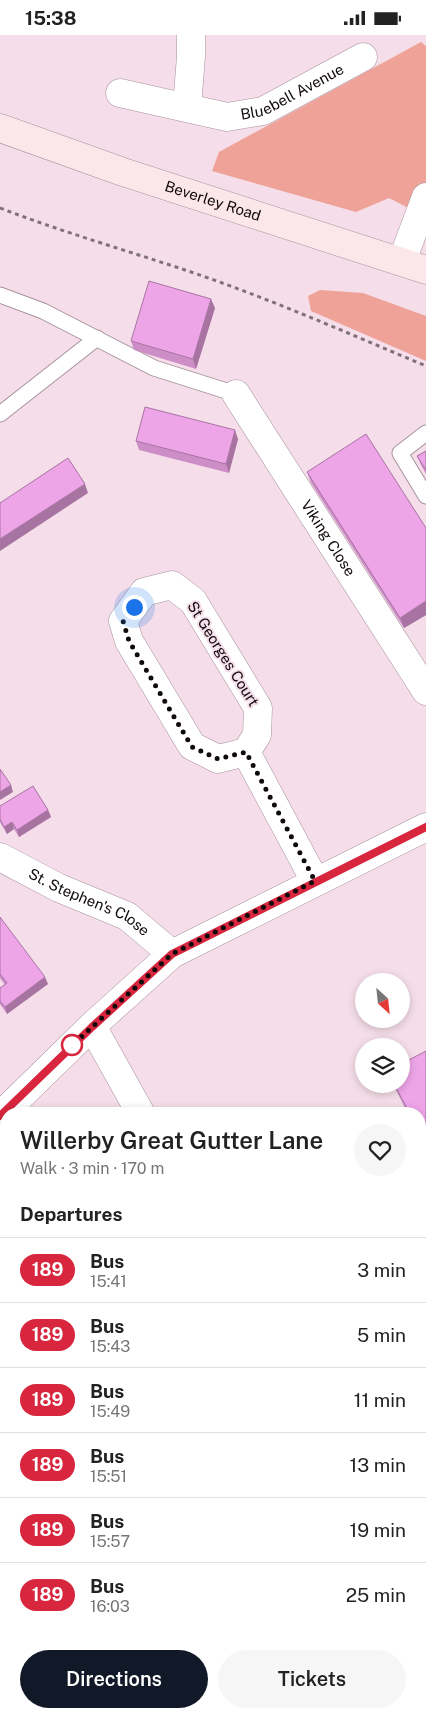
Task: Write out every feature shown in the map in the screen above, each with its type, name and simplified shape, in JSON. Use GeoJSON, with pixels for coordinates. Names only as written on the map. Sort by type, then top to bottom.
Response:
{"type":"FeatureCollection","features":[{"type":"Feature","properties":{"kind":"main road","name":"Beverley Road"},"geometry":{"type":"LineString","coordinates":[[0,128],[123,171],[414,265]]}},
{"type":"Feature","properties":{"kind":"street"},"geometry":{"type":"LineString","coordinates":[[187,107],[192,57],[191,35]]}},
{"type":"Feature","properties":{"kind":"street","name":"Bluebell Avenue"},"geometry":{"type":"LineString","coordinates":[[120,93],[227,117],[263,111],[363,57]]}},
{"type":"Feature","properties":{"kind":"street"},"geometry":{"type":"LineString","coordinates":[[414,265],[426,197]]}},
{"type":"Feature","properties":{"kind":"street","name":"Viking Close"},"geometry":{"type":"LineString","coordinates":[[236,394],[424,683]]}},
{"type":"Feature","properties":{"kind":"street","name":"St Georges Court"},"geometry":{"type":"LineString","coordinates":[[172,585],[193,601],[258,708],[257,735],[246,752],[218,759],[192,747],[129,641],[123,621],[144,593],[172,585]]}},
{"type":"Feature","properties":{"kind":"street"},"geometry":{"type":"LineString","coordinates":[[246,752],[315,881]]}},
{"type":"Feature","properties":{"kind":"street"},"geometry":{"type":"LineString","coordinates":[[9,1107],[92,1027],[172,954],[426,827]]}},
{"type":"Feature","properties":{"kind":"street","name":"St. Stephen's Close"},"geometry":{"type":"LineString","coordinates":[[0,857],[59,887],[127,916],[172,954]]}},
{"type":"Feature","properties":{"kind":"street"},"geometry":{"type":"LineString","coordinates":[[92,1027],[137,1107]]}},
{"type":"Feature","properties":{"kind":"lane"},"geometry":{"type":"LineString","coordinates":[[0,295],[43,311],[154,368],[236,394]]}},
{"type":"Feature","properties":{"kind":"lane"},"geometry":{"type":"LineString","coordinates":[[0,414],[97,338]]}},
{"type":"Feature","properties":{"kind":"lane"},"geometry":{"type":"LineString","coordinates":[[426,433],[400,453],[426,496]]}},
{"type":"Feature","properties":{"kind":"path"},"geometry":{"type":"LineString","coordinates":[[0,208],[259,296],[426,366]]}},
{"type":"Feature","properties":{"kind":"shaded area"},"geometry":{"type":"Polygon","coordinates":[[[421,42],[426,46],[426,217],[389,198],[356,212],[212,171],[219,152],[421,42]]]}},
{"type":"Feature","properties":{"kind":"shaded area"},"geometry":{"type":"Polygon","coordinates":[[[320,290],[363,293],[426,316],[426,361],[311,311],[308,296],[320,290]]]}},
{"type":"Feature","properties":{"kind":"building"},"geometry":{"type":"Polygon","coordinates":[[[149,281],[211,299],[193,359],[131,341],[149,281]]]}},
{"type":"Feature","properties":{"kind":"building"},"geometry":{"type":"Polygon","coordinates":[[[145,407],[235,430],[226,464],[136,441],[145,407]]]}},
{"type":"Feature","properties":{"kind":"building"},"geometry":{"type":"Polygon","coordinates":[[[366,434],[426,528],[426,601],[400,618],[307,472],[366,434]]]}},
{"type":"Feature","properties":{"kind":"building"},"geometry":{"type":"Polygon","coordinates":[[[426,451],[426,470],[417,456],[426,451]]]}},
{"type":"Feature","properties":{"kind":"building"},"geometry":{"type":"Polygon","coordinates":[[[68,458],[85,484],[0,539],[0,503],[68,458]]]}},
{"type":"Feature","properties":{"kind":"building"},"geometry":{"type":"Polygon","coordinates":[[[0,769],[11,785],[0,792],[0,769]]]}},
{"type":"Feature","properties":{"kind":"building"},"geometry":{"type":"Polygon","coordinates":[[[33,786],[48,810],[17,830],[12,822],[4,827],[0,819],[0,806],[33,786]]]}},
{"type":"Feature","properties":{"kind":"building"},"geometry":{"type":"Polygon","coordinates":[[[0,917],[45,977],[5,1007],[0,1001],[0,988],[7,983],[0,974],[0,917]]]}},
{"type":"Feature","properties":{"kind":"building"},"geometry":{"type":"Polygon","coordinates":[[[426,1051],[426,1107],[406,1107],[399,1093],[410,1093],[410,1059],[426,1051]]]}},
{"type":"Feature","properties":{"kind":"bus line","name":"189"},"geometry":{"type":"LineString","coordinates":[[7,1107],[172,954],[426,827]]}},
{"type":"Feature","properties":{"kind":"route"},"geometry":{"type":"LineString","coordinates":[[72,1045],[67,1050],[172,954],[315,881],[246,752],[218,759],[192,747],[129,641],[123,621],[134,607]]}}]}
